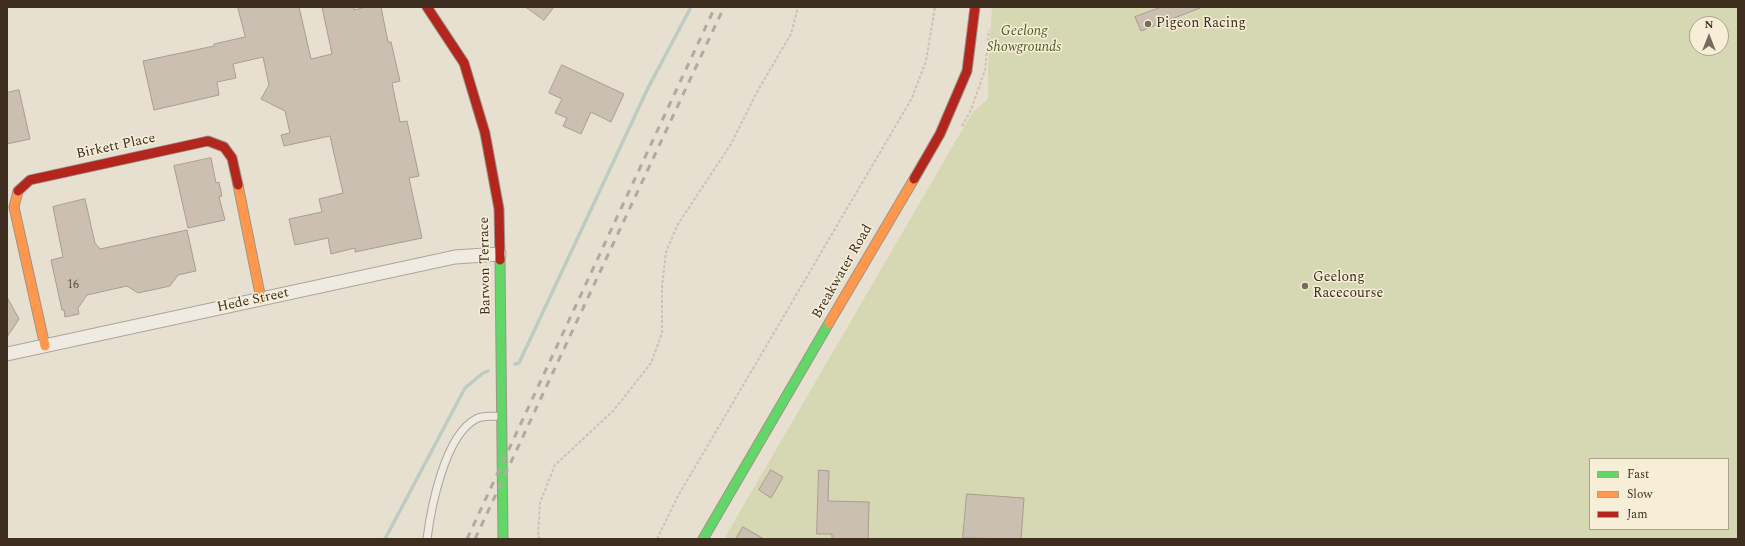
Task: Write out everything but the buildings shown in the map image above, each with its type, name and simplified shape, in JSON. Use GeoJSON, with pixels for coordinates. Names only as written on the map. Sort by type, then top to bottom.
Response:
{"type":"FeatureCollection","features":[{"type":"Feature","properties":{"kind":"street","name":"Barwon Terrace"},"geometry":{"type":"LineString","coordinates":[[427,7],[464,63],[485,133],[499,209],[503,539]]}},
{"type":"Feature","properties":{"kind":"street","name":"Breakwater Road"},"geometry":{"type":"LineString","coordinates":[[703,539],[940,134],[967,71],[975,7]]}},
{"type":"Feature","properties":{"kind":"street","name":"Birkett Place"},"geometry":{"type":"LineString","coordinates":[[45,346],[14,207],[17,192],[30,180],[208,141],[224,147],[232,158],[261,299]]}},
{"type":"Feature","properties":{"kind":"street","name":"Hede Street"},"geometry":{"type":"LineString","coordinates":[[7,354],[455,257],[500,254]]}},
{"type":"Feature","properties":{"kind":"lane"},"geometry":{"type":"LineString","coordinates":[[427,539],[436,490],[448,456],[458,436],[467,426],[477,419],[502,416]]}},
{"type":"Feature","properties":{"kind":"path"},"geometry":{"type":"LineString","coordinates":[[540,539],[538,536],[540,503],[555,465],[614,410],[651,363],[662,333],[662,286],[666,252],[678,224],[731,144],[757,92],[791,34],[798,7]]}},
{"type":"Feature","properties":{"kind":"path"},"geometry":{"type":"LineString","coordinates":[[657,539],[682,490],[912,98],[926,62],[935,7]]}},
{"type":"Feature","properties":{"kind":"green space","name":"Geelong Racecourse"},"geometry":{"type":"Polygon","coordinates":[[[992,7],[1738,7],[1738,539],[724,539],[972,113],[988,99],[988,68],[992,7]]]}},
{"type":"Feature","properties":{"kind":"waterway"},"geometry":{"type":"LineString","coordinates":[[515,364],[519,363],[648,88],[691,7]]}},
{"type":"Feature","properties":{"kind":"waterway"},"geometry":{"type":"LineString","coordinates":[[385,539],[465,388],[483,373],[488,371]]}},
{"type":"Feature","properties":{"kind":"railway"},"geometry":{"type":"LineString","coordinates":[[467,539],[715,7]]}},
{"type":"Feature","properties":{"kind":"railway"},"geometry":{"type":"LineString","coordinates":[[475,539],[724,7]]}},
{"type":"Feature","properties":{"kind":"traffic: fast"},"geometry":{"type":"LineString","coordinates":[[500,260],[503,539]]}},
{"type":"Feature","properties":{"kind":"traffic: fast"},"geometry":{"type":"LineString","coordinates":[[703,539],[829,323]]}},
{"type":"Feature","properties":{"kind":"traffic: slow"},"geometry":{"type":"LineString","coordinates":[[829,323],[914,179]]}},
{"type":"Feature","properties":{"kind":"traffic: slow"},"geometry":{"type":"LineString","coordinates":[[238,185],[261,299]]}},
{"type":"Feature","properties":{"kind":"traffic: slow"},"geometry":{"type":"LineString","coordinates":[[18,191],[14,207],[45,346]]}},
{"type":"Feature","properties":{"kind":"traffic: jam"},"geometry":{"type":"LineString","coordinates":[[427,7],[464,63],[485,133],[499,209],[500,260]]}},
{"type":"Feature","properties":{"kind":"traffic: jam"},"geometry":{"type":"LineString","coordinates":[[914,179],[940,134],[967,71],[975,7]]}},
{"type":"Feature","properties":{"kind":"traffic: jam"},"geometry":{"type":"LineString","coordinates":[[18,191],[30,180],[208,141],[224,147],[232,158],[238,185]]}},
{"type":"Feature","properties":{"kind":"place","name":"Pigeon Racing"},"geometry":{"type":"Point","coordinates":[1148,24]}},
{"type":"Feature","properties":{"kind":"place","name":"Geelong Racecourse"},"geometry":{"type":"Point","coordinates":[1305,286]}},
{"type":"Feature","properties":{"kind":"park label","name":"Geelong Showgrounds"},"geometry":{"type":"Point","coordinates":[1024,40]}}]}
